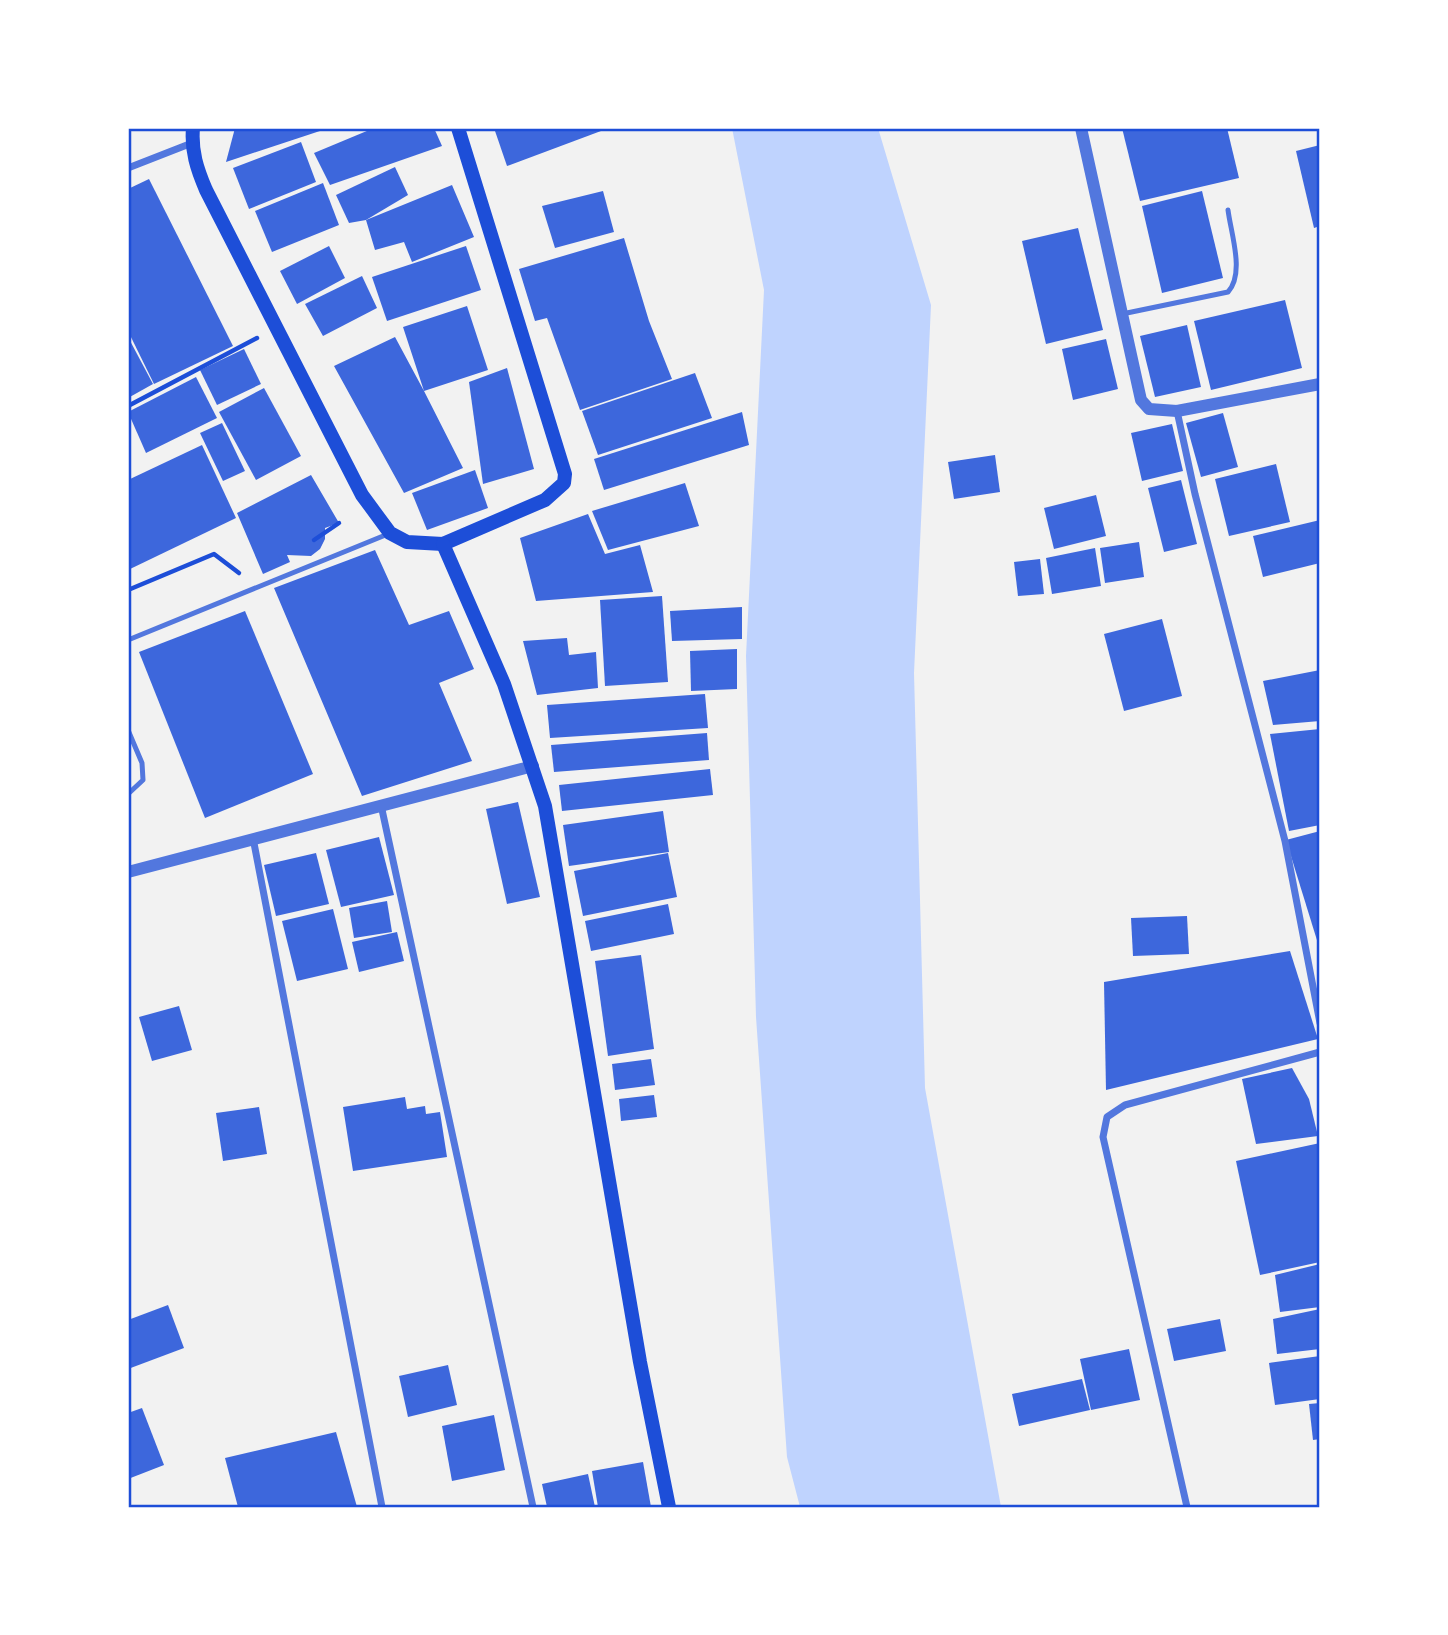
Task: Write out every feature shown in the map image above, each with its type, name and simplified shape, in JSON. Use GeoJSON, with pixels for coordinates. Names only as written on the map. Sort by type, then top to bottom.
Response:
{"type":"FeatureCollection","features":[{"type":"Feature","properties":{"kind":"main road"},"geometry":{"type":"LineString","coordinates":[[193,128],[192,144],[206,190],[362,495],[390,533],[407,541],[443,544],[545,500],[564,483],[565,474],[458,128]]}},
{"type":"Feature","properties":{"kind":"main road"},"geometry":{"type":"LineString","coordinates":[[443,544],[504,684],[533,766],[555,857],[640,1362],[669,1507]]}},
{"type":"Feature","properties":{"kind":"street"},"geometry":{"type":"LineString","coordinates":[[1081,128],[1141,400],[1149,409],[1177,411],[1320,384]]}},
{"type":"Feature","properties":{"kind":"street"},"geometry":{"type":"LineString","coordinates":[[128,169],[192,144]]}},
{"type":"Feature","properties":{"kind":"street"},"geometry":{"type":"LineString","coordinates":[[1177,411],[1195,494],[1286,841],[1320,1023]]}},
{"type":"Feature","properties":{"kind":"street"},"geometry":{"type":"LineString","coordinates":[[128,872],[533,766]]}},
{"type":"Feature","properties":{"kind":"street"},"geometry":{"type":"LineString","coordinates":[[380,805],[533,1507]]}},
{"type":"Feature","properties":{"kind":"street"},"geometry":{"type":"LineString","coordinates":[[253,838],[382,1507]]}},
{"type":"Feature","properties":{"kind":"street"},"geometry":{"type":"LineString","coordinates":[[1187,1507],[1103,1137],[1107,1118],[1125,1105],[1320,1052]]}},
{"type":"Feature","properties":{"kind":"lane"},"geometry":{"type":"LineString","coordinates":[[1122,314],[1228,292],[1234,285],[1237,274],[1228,210]]}},
{"type":"Feature","properties":{"kind":"lane"},"geometry":{"type":"LineString","coordinates":[[128,640],[390,533]]}},
{"type":"Feature","properties":{"kind":"lane"},"geometry":{"type":"LineString","coordinates":[[128,730],[142,764],[143,780],[128,794]]}},
{"type":"Feature","properties":{"kind":"path"},"geometry":{"type":"LineString","coordinates":[[128,406],[275,328]]}},
{"type":"Feature","properties":{"kind":"path"},"geometry":{"type":"LineString","coordinates":[[303,545],[339,523]]}},
{"type":"Feature","properties":{"kind":"path"},"geometry":{"type":"LineString","coordinates":[[128,590],[214,554],[237,574],[249,568]]}},
{"type":"Feature","properties":{"kind":"water"},"geometry":{"type":"Polygon","coordinates":[[[732,128],[878,128],[931,305],[914,673],[925,1088],[1001,1507],[800,1507],[787,1457],[756,1017],[746,656],[764,290],[732,128]]]}},
{"type":"Feature","properties":{"kind":"building"},"geometry":{"type":"Polygon","coordinates":[[[235,128],[329,128],[226,162],[235,128]]]}},
{"type":"Feature","properties":{"kind":"building"},"geometry":{"type":"Polygon","coordinates":[[[374,128],[434,128],[442,146],[330,185],[314,153],[374,128]]]}},
{"type":"Feature","properties":{"kind":"building"},"geometry":{"type":"Polygon","coordinates":[[[494,128],[609,128],[507,166],[494,128]]]}},
{"type":"Feature","properties":{"kind":"building"},"geometry":{"type":"Polygon","coordinates":[[[1122,128],[1227,128],[1239,178],[1140,201],[1122,128]]]}},
{"type":"Feature","properties":{"kind":"building"},"geometry":{"type":"Polygon","coordinates":[[[301,142],[316,182],[249,209],[233,168],[301,142]]]}},
{"type":"Feature","properties":{"kind":"building"},"geometry":{"type":"Polygon","coordinates":[[[1320,145],[1320,226],[1314,228],[1296,151],[1320,145]]]}},
{"type":"Feature","properties":{"kind":"building"},"geometry":{"type":"Polygon","coordinates":[[[395,167],[408,195],[366,220],[349,223],[336,195],[395,167]]]}},
{"type":"Feature","properties":{"kind":"building"},"geometry":{"type":"Polygon","coordinates":[[[149,179],[233,346],[154,384],[128,331],[128,189],[149,179]]]}},
{"type":"Feature","properties":{"kind":"building"},"geometry":{"type":"Polygon","coordinates":[[[323,183],[339,225],[272,252],[255,211],[323,183]]]}},
{"type":"Feature","properties":{"kind":"building"},"geometry":{"type":"Polygon","coordinates":[[[452,185],[474,237],[412,262],[404,242],[375,250],[366,220],[452,185]]]}},
{"type":"Feature","properties":{"kind":"building"},"geometry":{"type":"Polygon","coordinates":[[[603,191],[614,232],[555,248],[542,206],[603,191]]]}},
{"type":"Feature","properties":{"kind":"building"},"geometry":{"type":"Polygon","coordinates":[[[1202,191],[1223,278],[1162,293],[1142,206],[1202,191]]]}},
{"type":"Feature","properties":{"kind":"building"},"geometry":{"type":"Polygon","coordinates":[[[1078,228],[1103,330],[1046,344],[1022,241],[1078,228]]]}},
{"type":"Feature","properties":{"kind":"building"},"geometry":{"type":"Polygon","coordinates":[[[624,238],[649,321],[672,379],[580,410],[547,318],[535,321],[519,269],[624,238]]]}},
{"type":"Feature","properties":{"kind":"building"},"geometry":{"type":"Polygon","coordinates":[[[329,246],[345,278],[297,304],[280,271],[329,246]]]}},
{"type":"Feature","properties":{"kind":"building"},"geometry":{"type":"Polygon","coordinates":[[[466,246],[481,290],[387,321],[372,277],[466,246]]]}},
{"type":"Feature","properties":{"kind":"building"},"geometry":{"type":"Polygon","coordinates":[[[362,276],[377,308],[323,336],[305,304],[362,276]]]}},
{"type":"Feature","properties":{"kind":"building"},"geometry":{"type":"Polygon","coordinates":[[[1285,300],[1302,368],[1211,390],[1194,321],[1285,300]]]}},
{"type":"Feature","properties":{"kind":"building"},"geometry":{"type":"Polygon","coordinates":[[[467,306],[488,370],[424,391],[403,327],[467,306]]]}},
{"type":"Feature","properties":{"kind":"building"},"geometry":{"type":"Polygon","coordinates":[[[1187,325],[1201,387],[1155,397],[1140,336],[1187,325]]]}},
{"type":"Feature","properties":{"kind":"building"},"geometry":{"type":"Polygon","coordinates":[[[128,337],[153,384],[128,398],[128,337]]]}},
{"type":"Feature","properties":{"kind":"building"},"geometry":{"type":"Polygon","coordinates":[[[395,337],[463,468],[404,493],[334,366],[395,337]]]}},
{"type":"Feature","properties":{"kind":"building"},"geometry":{"type":"Polygon","coordinates":[[[1106,339],[1118,389],[1073,400],[1062,349],[1106,339]]]}},
{"type":"Feature","properties":{"kind":"building"},"geometry":{"type":"Polygon","coordinates":[[[244,349],[261,384],[217,405],[200,370],[244,349]]]}},
{"type":"Feature","properties":{"kind":"building"},"geometry":{"type":"Polygon","coordinates":[[[507,368],[534,469],[483,484],[469,382],[507,368]]]}},
{"type":"Feature","properties":{"kind":"building"},"geometry":{"type":"Polygon","coordinates":[[[695,373],[712,418],[598,455],[582,411],[695,373]]]}},
{"type":"Feature","properties":{"kind":"building"},"geometry":{"type":"Polygon","coordinates":[[[196,377],[217,418],[146,453],[128,412],[196,377]]]}},
{"type":"Feature","properties":{"kind":"building"},"geometry":{"type":"Polygon","coordinates":[[[264,388],[301,456],[256,480],[219,412],[264,388]]]}},
{"type":"Feature","properties":{"kind":"building"},"geometry":{"type":"Polygon","coordinates":[[[742,412],[749,445],[604,490],[594,459],[742,412]]]}},
{"type":"Feature","properties":{"kind":"building"},"geometry":{"type":"Polygon","coordinates":[[[1223,413],[1238,467],[1201,477],[1186,423],[1223,413]]]}},
{"type":"Feature","properties":{"kind":"building"},"geometry":{"type":"Polygon","coordinates":[[[222,423],[245,471],[223,481],[200,433],[222,423]]]}},
{"type":"Feature","properties":{"kind":"building"},"geometry":{"type":"Polygon","coordinates":[[[1172,424],[1183,471],[1142,481],[1131,433],[1172,424]]]}},
{"type":"Feature","properties":{"kind":"building"},"geometry":{"type":"Polygon","coordinates":[[[202,445],[236,518],[128,570],[128,480],[202,445]]]}},
{"type":"Feature","properties":{"kind":"building"},"geometry":{"type":"Polygon","coordinates":[[[995,455],[1000,492],[954,499],[948,462],[995,455]]]}},
{"type":"Feature","properties":{"kind":"building"},"geometry":{"type":"Polygon","coordinates":[[[1276,464],[1290,522],[1229,536],[1215,479],[1276,464]]]}},
{"type":"Feature","properties":{"kind":"building"},"geometry":{"type":"Polygon","coordinates":[[[475,470],[488,508],[427,530],[412,493],[475,470]]]}},
{"type":"Feature","properties":{"kind":"building"},"geometry":{"type":"Polygon","coordinates":[[[311,475],[339,523],[325,528],[325,539],[320,549],[311,556],[287,555],[290,562],[263,574],[237,513],[311,475]]]}},
{"type":"Feature","properties":{"kind":"building"},"geometry":{"type":"Polygon","coordinates":[[[1181,480],[1197,544],[1164,552],[1148,488],[1181,480]]]}},
{"type":"Feature","properties":{"kind":"building"},"geometry":{"type":"Polygon","coordinates":[[[685,483],[699,526],[608,550],[592,511],[685,483]]]}},
{"type":"Feature","properties":{"kind":"building"},"geometry":{"type":"Polygon","coordinates":[[[1096,495],[1106,536],[1054,549],[1044,508],[1096,495]]]}},
{"type":"Feature","properties":{"kind":"building"},"geometry":{"type":"Polygon","coordinates":[[[588,514],[605,554],[640,545],[653,592],[536,601],[520,538],[588,514]]]}},
{"type":"Feature","properties":{"kind":"building"},"geometry":{"type":"Polygon","coordinates":[[[1320,520],[1320,563],[1263,577],[1253,536],[1320,520]]]}},
{"type":"Feature","properties":{"kind":"building"},"geometry":{"type":"Polygon","coordinates":[[[1139,542],[1144,577],[1105,583],[1100,548],[1139,542]]]}},
{"type":"Feature","properties":{"kind":"building"},"geometry":{"type":"Polygon","coordinates":[[[1095,548],[1101,586],[1052,594],[1046,558],[1095,548]]]}},
{"type":"Feature","properties":{"kind":"building"},"geometry":{"type":"Polygon","coordinates":[[[375,550],[409,625],[449,611],[474,669],[439,683],[472,761],[362,796],[274,588],[375,550]]]}},
{"type":"Feature","properties":{"kind":"building"},"geometry":{"type":"Polygon","coordinates":[[[1040,559],[1044,594],[1018,596],[1014,562],[1040,559]]]}},
{"type":"Feature","properties":{"kind":"building"},"geometry":{"type":"Polygon","coordinates":[[[662,596],[668,682],[605,686],[600,600],[662,596]]]}},
{"type":"Feature","properties":{"kind":"building"},"geometry":{"type":"Polygon","coordinates":[[[742,607],[742,639],[672,641],[670,611],[742,607]]]}},
{"type":"Feature","properties":{"kind":"building"},"geometry":{"type":"Polygon","coordinates":[[[245,611],[313,774],[205,818],[139,652],[245,611]]]}},
{"type":"Feature","properties":{"kind":"building"},"geometry":{"type":"Polygon","coordinates":[[[1162,619],[1182,696],[1124,711],[1104,634],[1162,619]]]}},
{"type":"Feature","properties":{"kind":"building"},"geometry":{"type":"Polygon","coordinates":[[[567,638],[569,655],[596,652],[598,688],[537,695],[523,641],[567,638]]]}},
{"type":"Feature","properties":{"kind":"building"},"geometry":{"type":"Polygon","coordinates":[[[737,649],[737,689],[691,691],[690,651],[737,649]]]}},
{"type":"Feature","properties":{"kind":"building"},"geometry":{"type":"Polygon","coordinates":[[[1320,670],[1320,721],[1273,725],[1263,681],[1320,670]]]}},
{"type":"Feature","properties":{"kind":"building"},"geometry":{"type":"Polygon","coordinates":[[[705,694],[708,728],[550,738],[547,705],[705,694]]]}},
{"type":"Feature","properties":{"kind":"building"},"geometry":{"type":"Polygon","coordinates":[[[1320,729],[1320,825],[1289,831],[1270,734],[1320,729]]]}},
{"type":"Feature","properties":{"kind":"building"},"geometry":{"type":"Polygon","coordinates":[[[707,733],[709,760],[554,772],[551,745],[707,733]]]}},
{"type":"Feature","properties":{"kind":"building"},"geometry":{"type":"Polygon","coordinates":[[[710,769],[713,795],[562,811],[559,785],[710,769]]]}},
{"type":"Feature","properties":{"kind":"building"},"geometry":{"type":"Polygon","coordinates":[[[518,802],[540,897],[507,904],[486,809],[518,802]]]}},
{"type":"Feature","properties":{"kind":"building"},"geometry":{"type":"Polygon","coordinates":[[[663,811],[669,852],[569,866],[563,825],[663,811]]]}},
{"type":"Feature","properties":{"kind":"building"},"geometry":{"type":"Polygon","coordinates":[[[1320,831],[1320,950],[1286,840],[1320,831]]]}},
{"type":"Feature","properties":{"kind":"building"},"geometry":{"type":"Polygon","coordinates":[[[379,837],[394,895],[341,907],[326,850],[379,837]]]}},
{"type":"Feature","properties":{"kind":"building"},"geometry":{"type":"Polygon","coordinates":[[[316,853],[329,904],[276,916],[264,865],[316,853]]]}},
{"type":"Feature","properties":{"kind":"building"},"geometry":{"type":"Polygon","coordinates":[[[668,853],[677,897],[583,916],[574,871],[668,853]]]}},
{"type":"Feature","properties":{"kind":"building"},"geometry":{"type":"Polygon","coordinates":[[[387,901],[392,932],[354,938],[349,908],[387,901]]]}},
{"type":"Feature","properties":{"kind":"building"},"geometry":{"type":"Polygon","coordinates":[[[668,904],[674,934],[591,951],[585,921],[668,904]]]}},
{"type":"Feature","properties":{"kind":"building"},"geometry":{"type":"Polygon","coordinates":[[[333,909],[348,969],[297,981],[282,921],[333,909]]]}},
{"type":"Feature","properties":{"kind":"building"},"geometry":{"type":"Polygon","coordinates":[[[1187,916],[1189,954],[1133,956],[1131,918],[1187,916]]]}},
{"type":"Feature","properties":{"kind":"building"},"geometry":{"type":"Polygon","coordinates":[[[397,932],[404,961],[359,972],[352,942],[397,932]]]}},
{"type":"Feature","properties":{"kind":"building"},"geometry":{"type":"Polygon","coordinates":[[[1290,951],[1318,1039],[1106,1090],[1104,982],[1290,951]]]}},
{"type":"Feature","properties":{"kind":"building"},"geometry":{"type":"Polygon","coordinates":[[[641,955],[654,1049],[608,1056],[595,961],[641,955]]]}},
{"type":"Feature","properties":{"kind":"building"},"geometry":{"type":"Polygon","coordinates":[[[179,1006],[192,1050],[152,1061],[139,1017],[179,1006]]]}},
{"type":"Feature","properties":{"kind":"building"},"geometry":{"type":"Polygon","coordinates":[[[651,1059],[655,1085],[615,1090],[612,1064],[651,1059]]]}},
{"type":"Feature","properties":{"kind":"building"},"geometry":{"type":"Polygon","coordinates":[[[1292,1068],[1309,1099],[1318,1136],[1256,1144],[1242,1079],[1292,1068]]]}},
{"type":"Feature","properties":{"kind":"building"},"geometry":{"type":"Polygon","coordinates":[[[654,1095],[657,1117],[621,1121],[619,1099],[654,1095]]]}},
{"type":"Feature","properties":{"kind":"building"},"geometry":{"type":"Polygon","coordinates":[[[405,1097],[407,1109],[425,1106],[426,1114],[440,1112],[447,1157],[353,1171],[343,1107],[405,1097]]]}},
{"type":"Feature","properties":{"kind":"building"},"geometry":{"type":"Polygon","coordinates":[[[259,1107],[267,1154],[223,1161],[216,1113],[259,1107]]]}},
{"type":"Feature","properties":{"kind":"building"},"geometry":{"type":"Polygon","coordinates":[[[1320,1143],[1320,1262],[1260,1275],[1236,1161],[1320,1143]]]}},
{"type":"Feature","properties":{"kind":"building"},"geometry":{"type":"Polygon","coordinates":[[[1320,1264],[1320,1307],[1280,1312],[1275,1275],[1320,1264]]]}},
{"type":"Feature","properties":{"kind":"building"},"geometry":{"type":"Polygon","coordinates":[[[168,1305],[184,1348],[128,1369],[128,1320],[168,1305]]]}},
{"type":"Feature","properties":{"kind":"building"},"geometry":{"type":"Polygon","coordinates":[[[1320,1309],[1320,1349],[1277,1354],[1273,1319],[1320,1309]]]}},
{"type":"Feature","properties":{"kind":"building"},"geometry":{"type":"Polygon","coordinates":[[[1220,1319],[1226,1351],[1174,1361],[1167,1329],[1220,1319]]]}},
{"type":"Feature","properties":{"kind":"building"},"geometry":{"type":"Polygon","coordinates":[[[1129,1349],[1140,1400],[1091,1410],[1080,1359],[1129,1349]]]}},
{"type":"Feature","properties":{"kind":"building"},"geometry":{"type":"Polygon","coordinates":[[[1320,1356],[1320,1399],[1275,1405],[1269,1363],[1320,1356]]]}},
{"type":"Feature","properties":{"kind":"building"},"geometry":{"type":"Polygon","coordinates":[[[448,1365],[457,1405],[408,1417],[399,1376],[448,1365]]]}},
{"type":"Feature","properties":{"kind":"building"},"geometry":{"type":"Polygon","coordinates":[[[1082,1379],[1090,1410],[1019,1426],[1012,1394],[1082,1379]]]}},
{"type":"Feature","properties":{"kind":"building"},"geometry":{"type":"Polygon","coordinates":[[[1320,1403],[1320,1439],[1313,1440],[1309,1404],[1320,1403]]]}},
{"type":"Feature","properties":{"kind":"building"},"geometry":{"type":"Polygon","coordinates":[[[142,1408],[164,1465],[128,1479],[128,1413],[142,1408]]]}},
{"type":"Feature","properties":{"kind":"building"},"geometry":{"type":"Polygon","coordinates":[[[494,1415],[505,1470],[452,1481],[442,1426],[494,1415]]]}},
{"type":"Feature","properties":{"kind":"building"},"geometry":{"type":"Polygon","coordinates":[[[336,1432],[357,1507],[238,1507],[225,1458],[336,1432]]]}},
{"type":"Feature","properties":{"kind":"building"},"geometry":{"type":"Polygon","coordinates":[[[643,1462],[651,1507],[598,1507],[592,1471],[643,1462]]]}},
{"type":"Feature","properties":{"kind":"building"},"geometry":{"type":"Polygon","coordinates":[[[588,1474],[595,1507],[547,1507],[542,1484],[588,1474]]]}}]}
